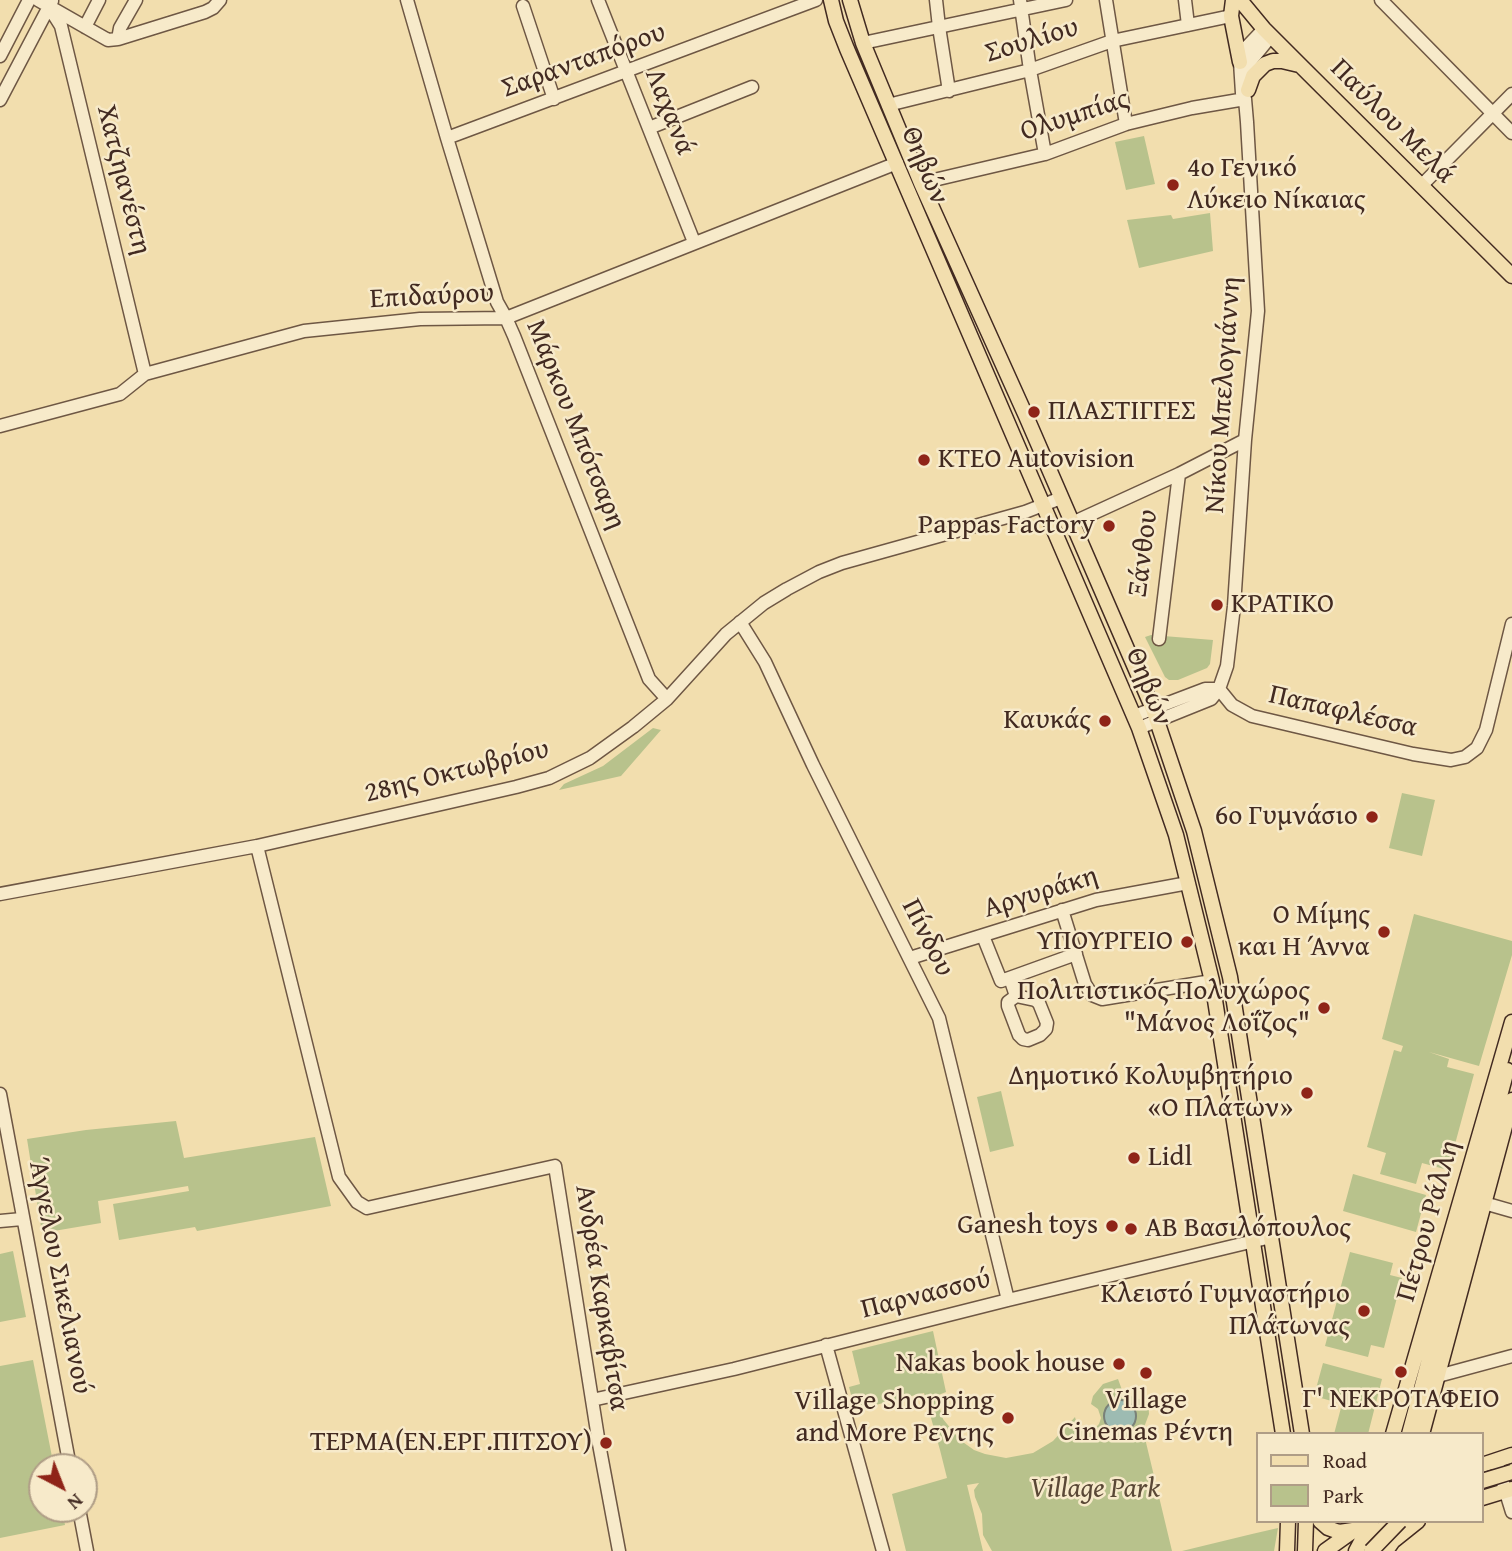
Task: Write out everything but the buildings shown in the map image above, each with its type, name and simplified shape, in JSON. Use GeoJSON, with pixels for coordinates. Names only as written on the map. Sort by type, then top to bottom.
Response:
{"type":"FeatureCollection","features":[{"type":"Feature","properties":{"kind":"main road","name":"Θηβών"},"geometry":{"type":"LineString","coordinates":[[831,0],[846,49],[1137,722],[1176,835],[1212,981],[1283,1432]]}},
{"type":"Feature","properties":{"kind":"main road","name":"Θηβών"},"geometry":{"type":"LineString","coordinates":[[850,0],[863,43],[921,183],[1062,498],[1155,715],[1194,831],[1230,977],[1302,1432]]}},
{"type":"Feature","properties":{"kind":"main road"},"geometry":{"type":"LineString","coordinates":[[1233,0],[1231,16],[1240,62]]}},
{"type":"Feature","properties":{"kind":"main road","name":"Παύλου Μελά"},"geometry":{"type":"LineString","coordinates":[[1240,0],[1268,33],[1512,276]]}},
{"type":"Feature","properties":{"kind":"main road"},"geometry":{"type":"LineString","coordinates":[[1247,94],[1253,76],[1265,64],[1283,61],[1300,65]]}},
{"type":"Feature","properties":{"kind":"main road","name":"Πέτρου Ράλλη"},"geometry":{"type":"LineString","coordinates":[[1394,1432],[1512,1022]]}},
{"type":"Feature","properties":{"kind":"main road","name":"Πέτρου Ράλλη"},"geometry":{"type":"LineString","coordinates":[[1410,1432],[1512,1049]]}},
{"type":"Feature","properties":{"kind":"main road","name":"Πέτρου Ράλλη"},"geometry":{"type":"LineString","coordinates":[[1423,1432],[1512,1100]]}},
{"type":"Feature","properties":{"kind":"main road"},"geometry":{"type":"LineString","coordinates":[[1489,1463],[1512,1455]]}},
{"type":"Feature","properties":{"kind":"main road"},"geometry":{"type":"LineString","coordinates":[[1484,1480],[1512,1472]]}},
{"type":"Feature","properties":{"kind":"main road"},"geometry":{"type":"LineString","coordinates":[[1484,1497],[1509,1490]]}},
{"type":"Feature","properties":{"kind":"main road"},"geometry":{"type":"LineString","coordinates":[[1287,1551],[1288,1523]]}},
{"type":"Feature","properties":{"kind":"main road"},"geometry":{"type":"LineString","coordinates":[[1305,1551],[1306,1523]]}},
{"type":"Feature","properties":{"kind":"main road"},"geometry":{"type":"LineString","coordinates":[[1322,1523],[1339,1532],[1363,1523]]}},
{"type":"Feature","properties":{"kind":"main road"},"geometry":{"type":"LineString","coordinates":[[1325,1551],[1363,1523]]}},
{"type":"Feature","properties":{"kind":"main road"},"geometry":{"type":"LineString","coordinates":[[1356,1551],[1363,1523]]}},
{"type":"Feature","properties":{"kind":"main road"},"geometry":{"type":"LineString","coordinates":[[1371,1551],[1389,1523]]}},
{"type":"Feature","properties":{"kind":"main road"},"geometry":{"type":"LineString","coordinates":[[1385,1551],[1390,1523]]}},
{"type":"Feature","properties":{"kind":"main road"},"geometry":{"type":"LineString","coordinates":[[1371,1551],[1398,1523]]}},
{"type":"Feature","properties":{"kind":"main road"},"geometry":{"type":"LineString","coordinates":[[1385,1551],[1416,1523]]}},
{"type":"Feature","properties":{"kind":"street"},"geometry":{"type":"LineString","coordinates":[[0,56],[29,0]]}},
{"type":"Feature","properties":{"kind":"street"},"geometry":{"type":"LineString","coordinates":[[85,27],[99,0]]}},
{"type":"Feature","properties":{"kind":"street"},"geometry":{"type":"LineString","coordinates":[[118,39],[120,28],[136,0]]}},
{"type":"Feature","properties":{"kind":"street"},"geometry":{"type":"LineString","coordinates":[[0,100],[47,2],[108,40],[205,12],[220,0]]}},
{"type":"Feature","properties":{"kind":"street","name":"Μάρκου Μπότσαρη"},"geometry":{"type":"LineString","coordinates":[[407,0],[497,302],[506,318],[649,679],[667,699]]}},
{"type":"Feature","properties":{"kind":"street","name":"Λαχανά"},"geometry":{"type":"LineString","coordinates":[[598,0],[694,242]]}},
{"type":"Feature","properties":{"kind":"street","name":"Σαρανταπόρου"},"geometry":{"type":"LineString","coordinates":[[447,138],[816,0]]}},
{"type":"Feature","properties":{"kind":"street"},"geometry":{"type":"LineString","coordinates":[[936,0],[949,91]]}},
{"type":"Feature","properties":{"kind":"street"},"geometry":{"type":"LineString","coordinates":[[863,43],[939,27],[1021,5],[1066,0]]}},
{"type":"Feature","properties":{"kind":"street"},"geometry":{"type":"LineString","coordinates":[[1106,0],[1126,124]]}},
{"type":"Feature","properties":{"kind":"street"},"geometry":{"type":"LineString","coordinates":[[1185,0],[1188,24]]}},
{"type":"Feature","properties":{"kind":"street"},"geometry":{"type":"LineString","coordinates":[[1381,0],[1512,133]]}},
{"type":"Feature","properties":{"kind":"street","name":"Χατζηανέστη"},"geometry":{"type":"LineString","coordinates":[[47,2],[61,26],[145,374]]}},
{"type":"Feature","properties":{"kind":"street"},"geometry":{"type":"LineString","coordinates":[[1021,5],[1045,154]]}},
{"type":"Feature","properties":{"kind":"street"},"geometry":{"type":"LineString","coordinates":[[523,6],[554,99]]}},
{"type":"Feature","properties":{"kind":"street","name":"Σουλίου"},"geometry":{"type":"LineString","coordinates":[[888,105],[1030,71],[1112,41],[1231,16]]}},
{"type":"Feature","properties":{"kind":"street"},"geometry":{"type":"LineString","coordinates":[[1240,62],[1245,49],[1268,33]]}},
{"type":"Feature","properties":{"kind":"street"},"geometry":{"type":"LineString","coordinates":[[1247,94],[1249,63],[1268,33]]}},
{"type":"Feature","properties":{"kind":"street","name":"Νίκου Μπελογιάννη"},"geometry":{"type":"LineString","coordinates":[[1219,689],[1227,666],[1233,617],[1245,440],[1258,311],[1247,94],[1242,93],[1240,62]]}},
{"type":"Feature","properties":{"kind":"street"},"geometry":{"type":"LineString","coordinates":[[649,128],[752,87]]}},
{"type":"Feature","properties":{"kind":"street","name":"Ολυμπίας"},"geometry":{"type":"LineString","coordinates":[[921,183],[1045,154],[1126,124],[1247,94]]}},
{"type":"Feature","properties":{"kind":"street"},"geometry":{"type":"LineString","coordinates":[[1421,186],[1512,94]]}},
{"type":"Feature","properties":{"kind":"street","name":"Επιδαύρου"},"geometry":{"type":"LineString","coordinates":[[0,426],[120,394],[145,374],[308,330],[421,319],[506,318],[897,163]]}},
{"type":"Feature","properties":{"kind":"street"},"geometry":{"type":"LineString","coordinates":[[1072,523],[1179,474],[1245,440]]}},
{"type":"Feature","properties":{"kind":"street","name":"Ξάνθου"},"geometry":{"type":"LineString","coordinates":[[1159,639],[1179,474]]}},
{"type":"Feature","properties":{"kind":"street","name":"28ης Οκτωβρίου"},"geometry":{"type":"LineString","coordinates":[[0,894],[257,846],[549,778],[609,746],[667,699],[717,643],[740,622],[787,589],[842,563],[1025,512],[1062,498]]}},
{"type":"Feature","properties":{"kind":"street","name":"Πίνδου"},"geometry":{"type":"LineString","coordinates":[[740,622],[765,662],[813,765],[939,1018],[1008,1300]]}},
{"type":"Feature","properties":{"kind":"street","name":"Παπαφλέσσα"},"geometry":{"type":"LineString","coordinates":[[1219,689],[1232,705],[1252,716],[1413,754],[1451,760],[1465,757],[1477,748],[1486,730],[1512,624]]}},
{"type":"Feature","properties":{"kind":"street"},"geometry":{"type":"LineString","coordinates":[[1137,722],[1205,689],[1219,689]]}},
{"type":"Feature","properties":{"kind":"street","name":"Ανδρέα Καρκαβίτσα"},"geometry":{"type":"LineString","coordinates":[[257,846],[342,1182],[357,1202],[367,1208],[555,1166],[619,1551]]}},
{"type":"Feature","properties":{"kind":"street","name":"Αργυράκη"},"geometry":{"type":"LineString","coordinates":[[910,958],[1096,900],[1188,883]]}},
{"type":"Feature","properties":{"kind":"street"},"geometry":{"type":"LineString","coordinates":[[1062,910],[1085,984],[1092,995],[1102,999],[1212,981]]}},
{"type":"Feature","properties":{"kind":"street"},"geometry":{"type":"LineString","coordinates":[[983,936],[1001,981],[1076,954]]}},
{"type":"Feature","properties":{"kind":"street"},"geometry":{"type":"LineString","coordinates":[[1010,978],[1016,996]]}},
{"type":"Feature","properties":{"kind":"street","name":"Άγγελου Σικελιανού"},"geometry":{"type":"LineString","coordinates":[[0,1094],[68,1453]]}},
{"type":"Feature","properties":{"kind":"street"},"geometry":{"type":"LineString","coordinates":[[1484,1203],[1512,1211]]}},
{"type":"Feature","properties":{"kind":"street"},"geometry":{"type":"LineString","coordinates":[[0,1221],[22,1219]]}},
{"type":"Feature","properties":{"kind":"street","name":"Παρνασσού"},"geometry":{"type":"LineString","coordinates":[[592,1400],[1271,1237]]}},
{"type":"Feature","properties":{"kind":"street"},"geometry":{"type":"LineString","coordinates":[[826,1345],[883,1551]]}},
{"type":"Feature","properties":{"kind":"street"},"geometry":{"type":"LineString","coordinates":[[1438,1376],[1512,1356]]}},
{"type":"Feature","properties":{"kind":"street"},"geometry":{"type":"LineString","coordinates":[[1489,1463],[1509,1490],[1512,1512]]}},
{"type":"Feature","properties":{"kind":"street"},"geometry":{"type":"LineString","coordinates":[[82,1523],[87,1551]]}},
{"type":"Feature","properties":{"kind":"green space"},"geometry":{"type":"Polygon","coordinates":[[[1144,136],[1155,184],[1126,190],[1115,142],[1144,136]]]}},
{"type":"Feature","properties":{"kind":"green space"},"geometry":{"type":"Polygon","coordinates":[[[1210,213],[1213,251],[1139,268],[1127,220],[1171,215],[1173,219],[1210,213]]]}},
{"type":"Feature","properties":{"kind":"green space"},"geometry":{"type":"Polygon","coordinates":[[[1151,635],[1213,640],[1210,664],[1207,668],[1178,680],[1169,680],[1145,637],[1151,635]]]}},
{"type":"Feature","properties":{"kind":"green space"},"geometry":{"type":"Polygon","coordinates":[[[653,728],[661,730],[621,776],[559,790],[564,784],[603,766],[653,728]]]}},
{"type":"Feature","properties":{"kind":"green space"},"geometry":{"type":"Polygon","coordinates":[[[1402,793],[1435,800],[1422,856],[1389,848],[1402,793]]]}},
{"type":"Feature","properties":{"kind":"green space"},"geometry":{"type":"Polygon","coordinates":[[[1414,914],[1512,941],[1512,955],[1479,1066],[1429,1052],[1449,1059],[1447,1067],[1474,1074],[1448,1170],[1422,1163],[1416,1184],[1380,1174],[1386,1153],[1367,1147],[1394,1050],[1401,1052],[1403,1046],[1382,1039],[1414,914]]]}},
{"type":"Feature","properties":{"kind":"green space"},"geometry":{"type":"Polygon","coordinates":[[[1001,1091],[1014,1146],[990,1152],[977,1097],[1001,1091]]]}},
{"type":"Feature","properties":{"kind":"green space"},"geometry":{"type":"Polygon","coordinates":[[[176,1121],[184,1158],[315,1137],[331,1206],[197,1231],[195,1227],[119,1240],[113,1204],[189,1191],[188,1186],[98,1201],[101,1223],[42,1233],[27,1139],[176,1121]]]}},
{"type":"Feature","properties":{"kind":"green space"},"geometry":{"type":"Polygon","coordinates":[[[1353,1174],[1426,1195],[1416,1232],[1343,1211],[1353,1174]]]}},
{"type":"Feature","properties":{"kind":"green space"},"geometry":{"type":"Polygon","coordinates":[[[13,1251],[26,1317],[0,1322],[0,1254],[13,1251]]]}},
{"type":"Feature","properties":{"kind":"green space","name":"Κλειστό Γυμναστήριο Πλάτωνας"},"geometry":{"type":"Polygon","coordinates":[[[1350,1252],[1393,1263],[1390,1275],[1402,1278],[1384,1348],[1371,1345],[1368,1357],[1325,1346],[1350,1252]]]}},
{"type":"Feature","properties":{"kind":"green space","name":"Village Park"},"geometry":{"type":"Polygon","coordinates":[[[933,1331],[946,1392],[936,1396],[943,1419],[960,1440],[985,1454],[1006,1458],[1033,1453],[1053,1441],[1075,1417],[1080,1428],[1094,1429],[1101,1418],[1098,1409],[1091,1404],[1093,1396],[1103,1384],[1118,1379],[1122,1390],[1128,1395],[1142,1400],[1148,1399],[1149,1414],[1143,1430],[1172,1551],[992,1551],[983,1535],[982,1514],[975,1497],[974,1490],[979,1483],[967,1485],[983,1551],[906,1551],[892,1494],[947,1478],[940,1450],[924,1393],[855,1410],[849,1387],[860,1384],[852,1351],[933,1331]]]}},
{"type":"Feature","properties":{"kind":"green space"},"geometry":{"type":"Polygon","coordinates":[[[33,1360],[51,1453],[28,1453],[28,1523],[65,1525],[0,1538],[0,1366],[33,1360]]]}},
{"type":"Feature","properties":{"kind":"green space"},"geometry":{"type":"Polygon","coordinates":[[[1323,1363],[1382,1379],[1369,1432],[1335,1432],[1342,1404],[1314,1396],[1323,1363]]]}},
{"type":"Feature","properties":{"kind":"green space","name":"Village Park"},"geometry":{"type":"Polygon","coordinates":[[[1278,1528],[1274,1551],[1182,1551],[1252,1534],[1278,1528]]]}},
{"type":"Feature","properties":{"kind":"water"},"geometry":{"type":"Polygon","coordinates":[[[1120,1400],[1131,1405],[1136,1416],[1131,1427],[1120,1432],[1109,1427],[1104,1416],[1109,1405],[1120,1400]]]}},
{"type":"Feature","properties":{"kind":"place","name":"4ο Γενικό Λύκειο Νίκαιας"},"geometry":{"type":"Point","coordinates":[1173,185]}},
{"type":"Feature","properties":{"kind":"place","name":"ΠΛΑΣΤΙΓΓΕΣ"},"geometry":{"type":"Point","coordinates":[1034,412]}},
{"type":"Feature","properties":{"kind":"place","name":"ΚΤΕΟ Autovision"},"geometry":{"type":"Point","coordinates":[924,460]}},
{"type":"Feature","properties":{"kind":"place","name":"Pappas Factory"},"geometry":{"type":"Point","coordinates":[1109,526]}},
{"type":"Feature","properties":{"kind":"place","name":"ΚΡΑΤΙΚΟ"},"geometry":{"type":"Point","coordinates":[1217,605]}},
{"type":"Feature","properties":{"kind":"place","name":"Καυκάς"},"geometry":{"type":"Point","coordinates":[1105,721]}},
{"type":"Feature","properties":{"kind":"place","name":"6ο Γυμνάσιο"},"geometry":{"type":"Point","coordinates":[1372,817]}},
{"type":"Feature","properties":{"kind":"place","name":"Ο Μίμης και Η Άννα"},"geometry":{"type":"Point","coordinates":[1384,932]}},
{"type":"Feature","properties":{"kind":"place","name":"ΥΠΟΥΡΓΕΙΟ"},"geometry":{"type":"Point","coordinates":[1187,942]}},
{"type":"Feature","properties":{"kind":"place","name":"Πολιτιστικός Πολυχώρος \"Μάνος Λοΐζος\""},"geometry":{"type":"Point","coordinates":[1324,1008]}},
{"type":"Feature","properties":{"kind":"place","name":"Δημοτικό Κολυμβητήριο «Ο Πλάτων»"},"geometry":{"type":"Point","coordinates":[1307,1093]}},
{"type":"Feature","properties":{"kind":"place","name":"Lidl"},"geometry":{"type":"Point","coordinates":[1134,1158]}},
{"type":"Feature","properties":{"kind":"place","name":"Ganesh toys"},"geometry":{"type":"Point","coordinates":[1112,1226]}},
{"type":"Feature","properties":{"kind":"place","name":"ΑΒ Βασιλόπουλος"},"geometry":{"type":"Point","coordinates":[1131,1229]}},
{"type":"Feature","properties":{"kind":"place","name":"Κλειστό Γυμναστήριο Πλάτωνας"},"geometry":{"type":"Point","coordinates":[1364,1311]}},
{"type":"Feature","properties":{"kind":"place","name":"Nakas book house"},"geometry":{"type":"Point","coordinates":[1119,1364]}},
{"type":"Feature","properties":{"kind":"place","name":"Γ' ΝΕΚΡΟΤΑΦΕΙΟ"},"geometry":{"type":"Point","coordinates":[1401,1372]}},
{"type":"Feature","properties":{"kind":"place","name":"Village Cinemas Ρέντη"},"geometry":{"type":"Point","coordinates":[1146,1373]}},
{"type":"Feature","properties":{"kind":"place","name":"Village Shopping and More Ρεντης"},"geometry":{"type":"Point","coordinates":[1008,1418]}},
{"type":"Feature","properties":{"kind":"place","name":"ΤΕΡΜΑ(ΕΝ.ΕΡΓ.ΠΙΤΣΟΥ)"},"geometry":{"type":"Point","coordinates":[606,1443]}}]}
